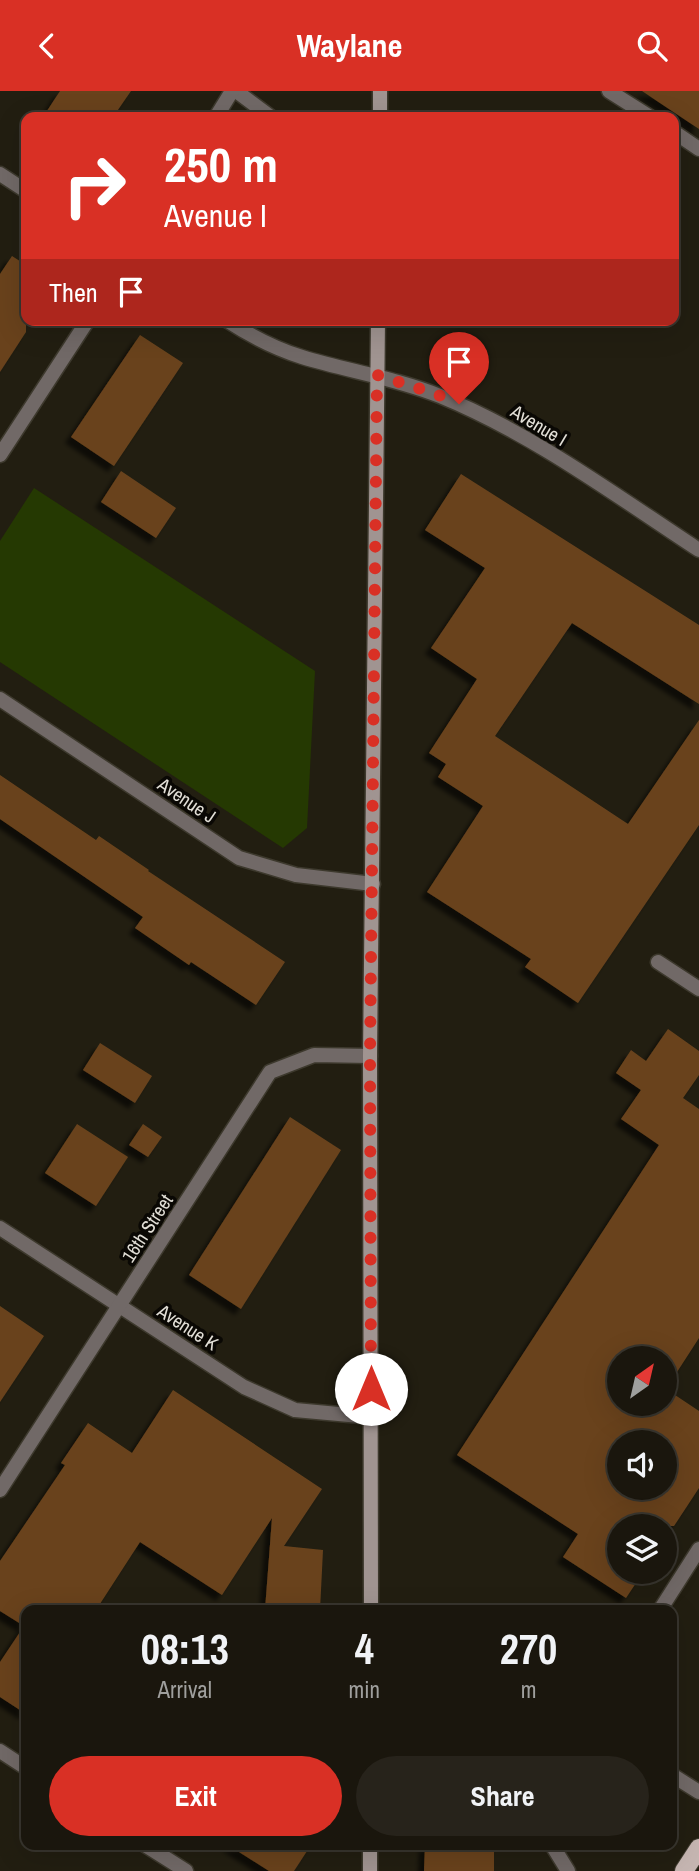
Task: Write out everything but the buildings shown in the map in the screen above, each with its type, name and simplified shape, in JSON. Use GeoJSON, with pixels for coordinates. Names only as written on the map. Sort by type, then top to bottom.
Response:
{"type":"FeatureCollection","features":[{"type":"Feature","properties":{"kind":"main road"},"geometry":{"type":"LineString","coordinates":[[380,91],[380,112]]}},
{"type":"Feature","properties":{"kind":"main road"},"geometry":{"type":"LineString","coordinates":[[371,1605],[370,1056],[378,326]]}},
{"type":"Feature","properties":{"kind":"main road"},"geometry":{"type":"LineString","coordinates":[[684,1871],[699,1848]]}},
{"type":"Feature","properties":{"kind":"main road"},"geometry":{"type":"LineString","coordinates":[[370,1850],[370,1871]]}},
{"type":"Feature","properties":{"kind":"street"},"geometry":{"type":"LineString","coordinates":[[219,112],[234,91],[264,112]]}},
{"type":"Feature","properties":{"kind":"street"},"geometry":{"type":"LineString","coordinates":[[609,91],[642,112]]}},
{"type":"Feature","properties":{"kind":"street"},"geometry":{"type":"LineString","coordinates":[[679,135],[699,149]]}},
{"type":"Feature","properties":{"kind":"street"},"geometry":{"type":"LineString","coordinates":[[0,174],[21,188]]}},
{"type":"Feature","properties":{"kind":"street"},"geometry":{"type":"LineString","coordinates":[[0,455],[84,326]]}},
{"type":"Feature","properties":{"kind":"street","name":"Avenue I"},"geometry":{"type":"LineString","coordinates":[[242,326],[301,357],[377,375],[436,394],[470,409],[527,438],[699,551]]}},
{"type":"Feature","properties":{"kind":"street","name":"Avenue J"},"geometry":{"type":"LineString","coordinates":[[0,699],[239,858],[296,875],[373,884]]}},
{"type":"Feature","properties":{"kind":"street"},"geometry":{"type":"LineString","coordinates":[[658,962],[699,989]]}},
{"type":"Feature","properties":{"kind":"street","name":"16th Street"},"geometry":{"type":"LineString","coordinates":[[2,1485],[270,1072],[314,1055],[370,1056]]}},
{"type":"Feature","properties":{"kind":"street","name":"Avenue K"},"geometry":{"type":"LineString","coordinates":[[0,1228],[244,1387],[295,1411],[371,1417]]}},
{"type":"Feature","properties":{"kind":"street"},"geometry":{"type":"LineString","coordinates":[[663,1605],[699,1549]]}},
{"type":"Feature","properties":{"kind":"street"},"geometry":{"type":"LineString","coordinates":[[0,1751],[21,1765]]}},
{"type":"Feature","properties":{"kind":"street"},"geometry":{"type":"LineString","coordinates":[[677,1778],[699,1792]]}},
{"type":"Feature","properties":{"kind":"street"},"geometry":{"type":"LineString","coordinates":[[153,1850],[186,1871]]}},
{"type":"Feature","properties":{"kind":"street"},"geometry":{"type":"LineString","coordinates":[[555,1850],[568,1871]]}},
{"type":"Feature","properties":{"kind":"green space"},"geometry":{"type":"Polygon","coordinates":[[[34,488],[315,671],[307,828],[283,848],[0,662],[0,541],[34,488]]]}},
{"type":"Feature","properties":{"kind":"route"},"geometry":{"type":"LineString","coordinates":[[371,1389],[370,1056],[377,375],[459,404]]}}]}
